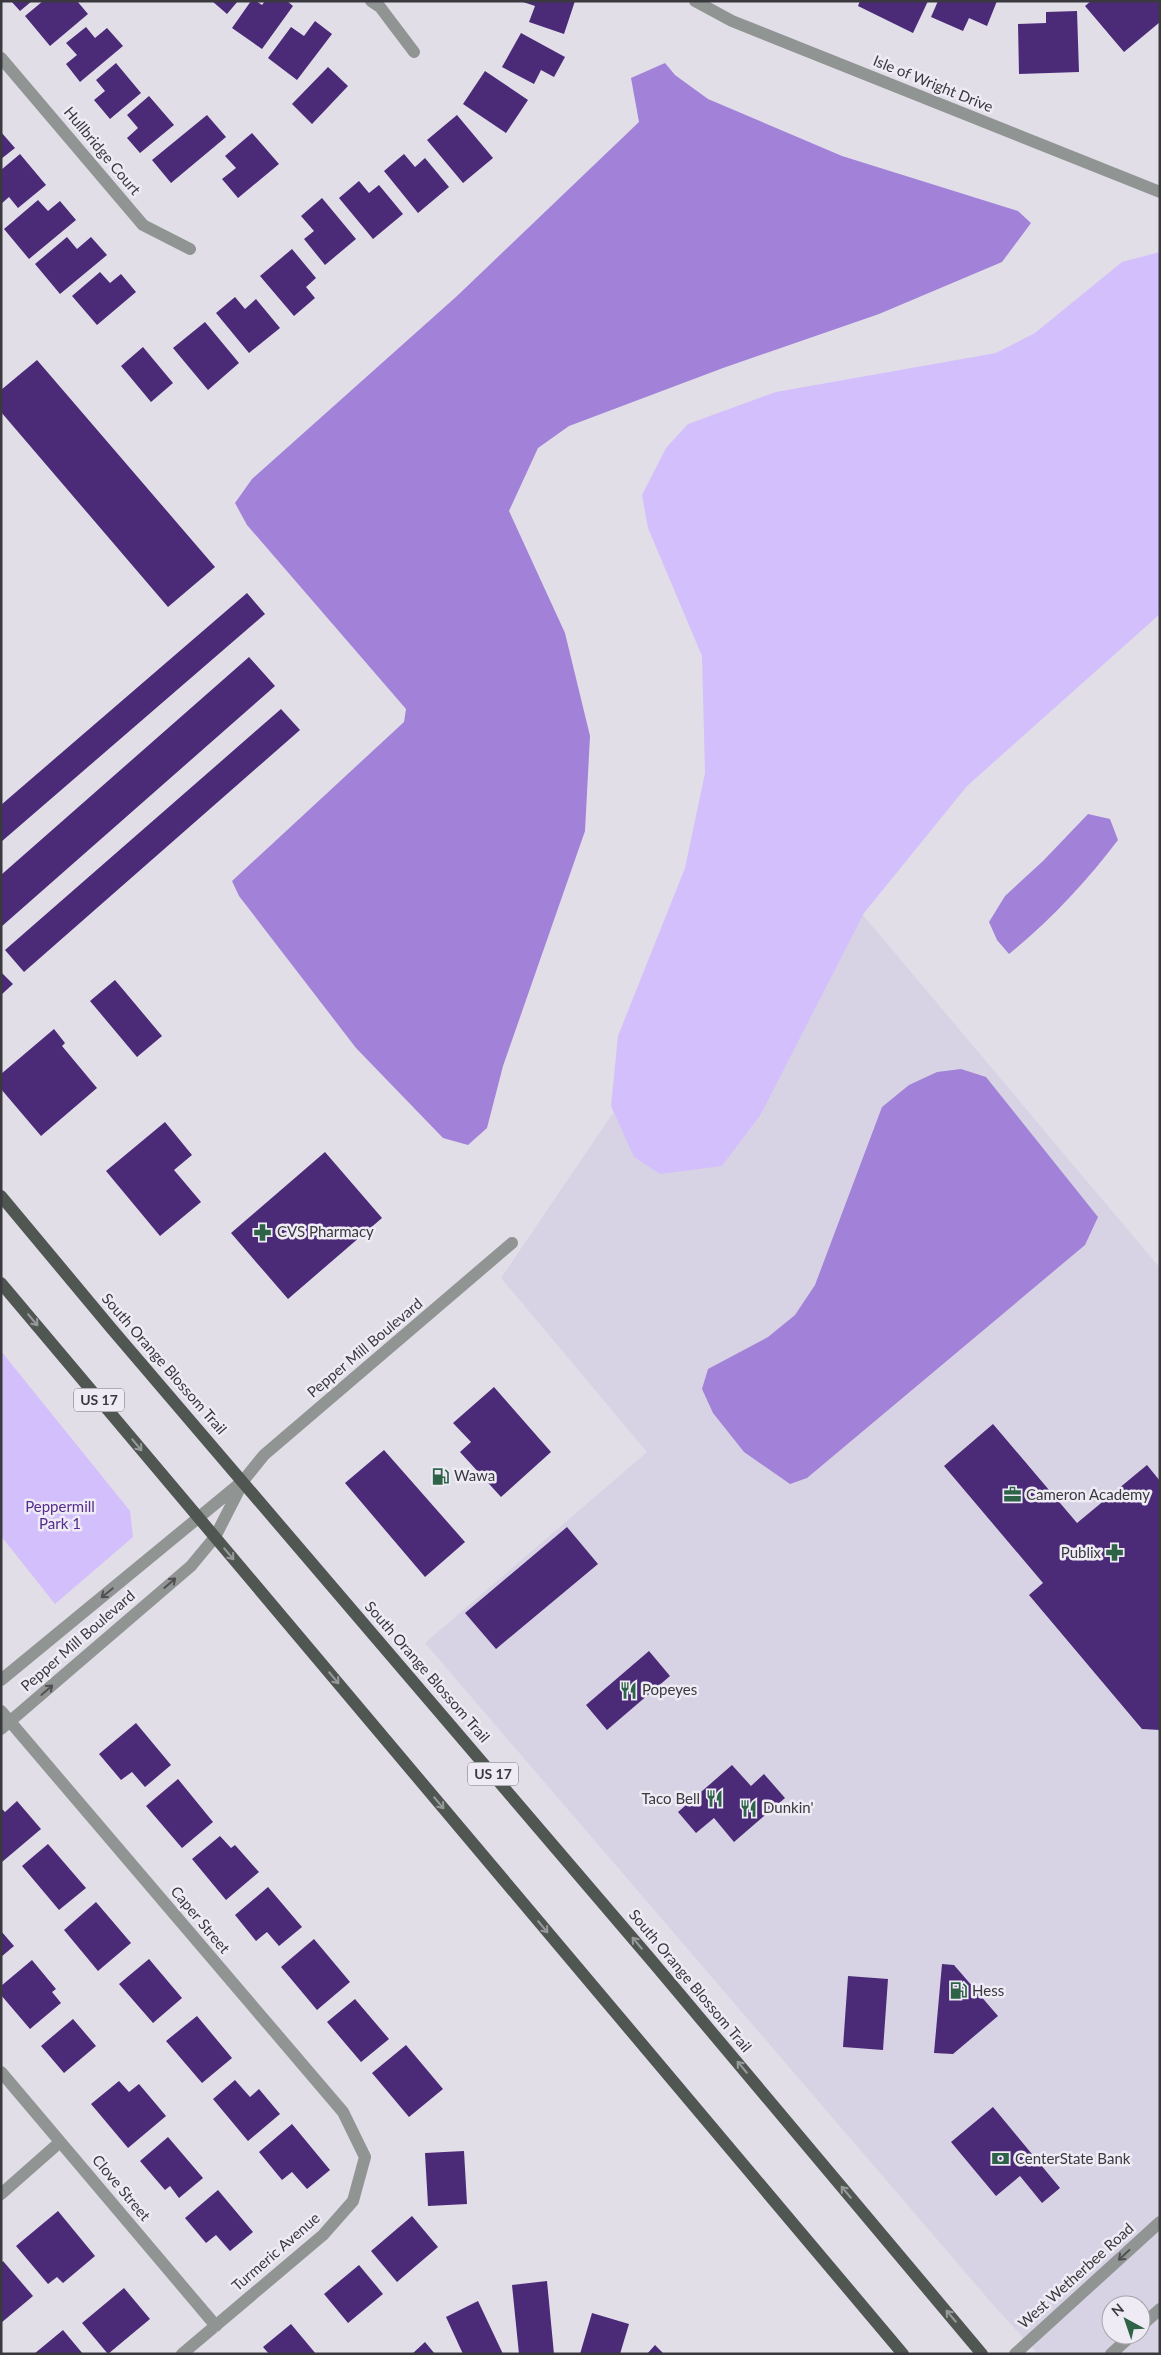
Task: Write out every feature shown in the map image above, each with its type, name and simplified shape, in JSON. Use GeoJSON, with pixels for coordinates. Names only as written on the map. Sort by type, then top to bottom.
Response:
{"type":"FeatureCollection","features":[{"type":"Feature","properties":{"kind":"main road","name":"South Orange Blossom Trail"},"geometry":{"type":"LineString","coordinates":[[1,1196],[111,1328],[652,1960],[982,2354]]}},
{"type":"Feature","properties":{"kind":"main road","name":"US 17"},"geometry":{"type":"LineString","coordinates":[[1,1283],[903,2354]]}},
{"type":"Feature","properties":{"kind":"street"},"geometry":{"type":"LineString","coordinates":[[371,1],[380,8],[414,52]]}},
{"type":"Feature","properties":{"kind":"street","name":"Isle of Wright Drive"},"geometry":{"type":"LineString","coordinates":[[696,1],[732,21],[1160,192]]}},
{"type":"Feature","properties":{"kind":"street","name":"Hullbridge Court"},"geometry":{"type":"LineString","coordinates":[[1,58],[143,225],[190,249]]}},
{"type":"Feature","properties":{"kind":"street","name":"Pepper Mill Boulevard"},"geometry":{"type":"LineString","coordinates":[[6,1725],[191,1566],[215,1537],[243,1481],[264,1455],[512,1244]]}},
{"type":"Feature","properties":{"kind":"street","name":"Pepper Mill Boulevard"},"geometry":{"type":"LineString","coordinates":[[1,1680],[243,1481]]}},
{"type":"Feature","properties":{"kind":"street","name":"Caper Street"},"geometry":{"type":"LineString","coordinates":[[1,1711],[6,1725],[343,2112],[365,2157]]}},
{"type":"Feature","properties":{"kind":"street","name":"Clove Street"},"geometry":{"type":"LineString","coordinates":[[1,2072],[216,2326]]}},
{"type":"Feature","properties":{"kind":"street"},"geometry":{"type":"LineString","coordinates":[[1,2194],[60,2142]]}},
{"type":"Feature","properties":{"kind":"street","name":"Turmeric Avenue"},"geometry":{"type":"LineString","coordinates":[[182,2354],[323,2236],[353,2201],[365,2157]]}},
{"type":"Feature","properties":{"kind":"street","name":"West Wetherbee Road"},"geometry":{"type":"LineString","coordinates":[[1015,2354],[1160,2222]]}},
{"type":"Feature","properties":{"kind":"street"},"geometry":{"type":"LineString","coordinates":[[1111,2354],[1121,2345]]}},
{"type":"Feature","properties":{"kind":"shaded area"},"geometry":{"type":"Polygon","coordinates":[[[665,63],[675,75],[708,99],[842,156],[1018,211],[1031,223],[1002,262],[879,314],[723,368],[569,426],[538,448],[509,511],[565,633],[590,736],[585,831],[503,1066],[487,1128],[468,1145],[443,1138],[356,1048],[239,896],[232,881],[404,722],[406,709],[247,525],[235,503],[252,479],[457,296],[639,122],[631,78],[665,63]]]}},
{"type":"Feature","properties":{"kind":"shaded area"},"geometry":{"type":"Polygon","coordinates":[[[1088,814],[1110,819],[1118,840],[1067,900],[1009,954],[997,940],[989,922],[1005,896],[1043,861],[1088,814]]]}},
{"type":"Feature","properties":{"kind":"shaded area"},"geometry":{"type":"Polygon","coordinates":[[[799,839],[1160,1268],[1160,2354],[1038,2354],[989,2300],[425,1643],[647,1452],[501,1278],[799,839]]]}},
{"type":"Feature","properties":{"kind":"shaded area"},"geometry":{"type":"Polygon","coordinates":[[[961,1069],[986,1077],[1098,1217],[1085,1245],[807,1478],[790,1484],[744,1452],[713,1413],[702,1389],[708,1369],[768,1337],[795,1315],[815,1285],[882,1107],[909,1085],[937,1072],[961,1069]]]}},
{"type":"Feature","properties":{"kind":"green space"},"geometry":{"type":"Polygon","coordinates":[[[1160,252],[1160,614],[967,786],[864,913],[761,1114],[722,1166],[660,1174],[634,1157],[611,1106],[618,1036],[685,868],[705,773],[702,656],[648,528],[642,495],[666,448],[688,424],[776,392],[996,353],[1035,333],[1122,262],[1160,252]]]}},
{"type":"Feature","properties":{"kind":"green space","name":"Peppermill Park 1"},"geometry":{"type":"Polygon","coordinates":[[[1,1351],[130,1511],[133,1537],[55,1604],[1,1536],[1,1351]]]}},
{"type":"Feature","properties":{"kind":"building"},"geometry":{"type":"Polygon","coordinates":[[[11,1],[32,1],[20,11],[11,1]]]}},
{"type":"Feature","properties":{"kind":"building"},"geometry":{"type":"Polygon","coordinates":[[[43,1],[77,1],[88,14],[50,46],[25,16],[43,1]]]}},
{"type":"Feature","properties":{"kind":"building"},"geometry":{"type":"Polygon","coordinates":[[[212,1],[238,1],[227,14],[212,1]]]}},
{"type":"Feature","properties":{"kind":"building"},"geometry":{"type":"Polygon","coordinates":[[[251,1],[256,1],[262,5],[265,1],[287,1],[293,6],[262,49],[232,28],[251,1]]]}},
{"type":"Feature","properties":{"kind":"building"},"geometry":{"type":"Polygon","coordinates":[[[575,1],[564,34],[529,22],[535,6],[523,2],[575,1]]]}},
{"type":"Feature","properties":{"kind":"building"},"geometry":{"type":"Polygon","coordinates":[[[860,1],[928,1],[913,33],[858,6],[860,1]]]}},
{"type":"Feature","properties":{"kind":"building"},"geometry":{"type":"Polygon","coordinates":[[[938,1],[997,1],[987,26],[969,18],[963,31],[931,17],[938,1]]]}},
{"type":"Feature","properties":{"kind":"building"},"geometry":{"type":"Polygon","coordinates":[[[1091,1],[1159,1],[1160,22],[1124,52],[1085,6],[1091,1]]]}},
{"type":"Feature","properties":{"kind":"building"},"geometry":{"type":"Polygon","coordinates":[[[1077,11],[1079,72],[1019,74],[1018,24],[1046,23],[1046,12],[1077,11]]]}},
{"type":"Feature","properties":{"kind":"building"},"geometry":{"type":"Polygon","coordinates":[[[315,21],[332,34],[297,80],[268,58],[291,27],[304,36],[315,21]]]}},
{"type":"Feature","properties":{"kind":"building"},"geometry":{"type":"Polygon","coordinates":[[[86,27],[95,38],[107,28],[123,46],[80,82],[66,64],[77,55],[66,43],[86,27]]]}},
{"type":"Feature","properties":{"kind":"building"},"geometry":{"type":"Polygon","coordinates":[[[521,33],[565,57],[554,77],[541,70],[534,84],[502,67],[521,33]]]}},
{"type":"Feature","properties":{"kind":"building"},"geometry":{"type":"Polygon","coordinates":[[[116,63],[141,93],[110,119],[94,100],[105,91],[96,80],[116,63]]]}},
{"type":"Feature","properties":{"kind":"building"},"geometry":{"type":"Polygon","coordinates":[[[328,67],[348,86],[312,124],[292,104],[328,67]]]}},
{"type":"Feature","properties":{"kind":"building"},"geometry":{"type":"Polygon","coordinates":[[[485,71],[528,100],[506,133],[463,104],[485,71]]]}},
{"type":"Feature","properties":{"kind":"building"},"geometry":{"type":"Polygon","coordinates":[[[149,96],[174,125],[140,153],[127,138],[138,128],[127,115],[149,96]]]}},
{"type":"Feature","properties":{"kind":"building"},"geometry":{"type":"Polygon","coordinates":[[[207,115],[226,137],[171,183],[152,160],[207,115]]]}},
{"type":"Feature","properties":{"kind":"building"},"geometry":{"type":"Polygon","coordinates":[[[457,115],[493,158],[463,183],[427,140],[457,115]]]}},
{"type":"Feature","properties":{"kind":"building"},"geometry":{"type":"Polygon","coordinates":[[[1,132],[15,148],[1,159],[1,132]]]}},
{"type":"Feature","properties":{"kind":"building"},"geometry":{"type":"Polygon","coordinates":[[[252,133],[279,164],[238,198],[222,179],[236,168],[225,156],[252,133]]]}},
{"type":"Feature","properties":{"kind":"building"},"geometry":{"type":"Polygon","coordinates":[[[20,154],[46,185],[18,208],[9,197],[1,204],[1,170],[20,154]]]}},
{"type":"Feature","properties":{"kind":"building"},"geometry":{"type":"Polygon","coordinates":[[[404,154],[415,167],[425,158],[449,187],[418,213],[384,171],[404,154]]]}},
{"type":"Feature","properties":{"kind":"building"},"geometry":{"type":"Polygon","coordinates":[[[359,181],[369,193],[379,185],[403,214],[373,239],[339,198],[359,181]]]}},
{"type":"Feature","properties":{"kind":"building"},"geometry":{"type":"Polygon","coordinates":[[[322,198],[356,239],[325,265],[304,239],[314,231],[301,216],[322,198]]]}},
{"type":"Feature","properties":{"kind":"building"},"geometry":{"type":"Polygon","coordinates":[[[38,200],[48,211],[60,201],[76,220],[29,259],[4,229],[38,200]]]}},
{"type":"Feature","properties":{"kind":"building"},"geometry":{"type":"Polygon","coordinates":[[[67,237],[77,249],[91,237],[107,255],[60,294],[35,264],[67,237]]]}},
{"type":"Feature","properties":{"kind":"building"},"geometry":{"type":"Polygon","coordinates":[[[292,249],[316,278],[306,287],[315,298],[294,316],[260,276],[292,249]]]}},
{"type":"Feature","properties":{"kind":"building"},"geometry":{"type":"Polygon","coordinates":[[[100,272],[110,283],[121,274],[136,292],[97,325],[72,296],[100,272]]]}},
{"type":"Feature","properties":{"kind":"building"},"geometry":{"type":"Polygon","coordinates":[[[235,297],[245,309],[256,299],[280,328],[249,353],[216,313],[235,297]]]}},
{"type":"Feature","properties":{"kind":"building"},"geometry":{"type":"Polygon","coordinates":[[[205,322],[239,363],[208,390],[173,348],[205,322]]]}},
{"type":"Feature","properties":{"kind":"building"},"geometry":{"type":"Polygon","coordinates":[[[143,347],[173,383],[151,402],[121,366],[143,347]]]}},
{"type":"Feature","properties":{"kind":"building"},"geometry":{"type":"Polygon","coordinates":[[[37,360],[215,567],[168,607],[1,412],[1,390],[37,360]]]}},
{"type":"Feature","properties":{"kind":"building"},"geometry":{"type":"Polygon","coordinates":[[[247,593],[265,614],[1,842],[1,805],[247,593]]]}},
{"type":"Feature","properties":{"kind":"building"},"geometry":{"type":"Polygon","coordinates":[[[249,657],[275,686],[1,927],[1,875],[249,657]]]}},
{"type":"Feature","properties":{"kind":"building"},"geometry":{"type":"Polygon","coordinates":[[[281,709],[300,730],[24,972],[5,950],[281,709]]]}},
{"type":"Feature","properties":{"kind":"building"},"geometry":{"type":"Polygon","coordinates":[[[1,972],[13,984],[1,995],[1,972]]]}},
{"type":"Feature","properties":{"kind":"building"},"geometry":{"type":"Polygon","coordinates":[[[115,980],[162,1036],[137,1057],[90,1001],[115,980]]]}},
{"type":"Feature","properties":{"kind":"building"},"geometry":{"type":"Polygon","coordinates":[[[54,1029],[65,1043],[62,1046],[97,1088],[41,1136],[1,1089],[1,1074],[54,1029]]]}},
{"type":"Feature","properties":{"kind":"building"},"geometry":{"type":"Polygon","coordinates":[[[165,1122],[192,1155],[174,1170],[201,1202],[160,1236],[106,1171],[165,1122]]]}},
{"type":"Feature","properties":{"kind":"building","name":"CVS Pharmacy"},"geometry":{"type":"Polygon","coordinates":[[[325,1152],[382,1218],[288,1299],[231,1233],[325,1152]]]}},
{"type":"Feature","properties":{"kind":"building"},"geometry":{"type":"Polygon","coordinates":[[[494,1387],[551,1452],[501,1497],[460,1452],[471,1442],[453,1423],[494,1387]]]}},
{"type":"Feature","properties":{"kind":"building"},"geometry":{"type":"Polygon","coordinates":[[[993,1424],[1077,1523],[1147,1465],[1160,1481],[1160,1730],[1142,1729],[1029,1595],[1043,1583],[944,1466],[993,1424]]]}},
{"type":"Feature","properties":{"kind":"building"},"geometry":{"type":"Polygon","coordinates":[[[384,1450],[465,1542],[425,1577],[345,1483],[384,1450]]]}},
{"type":"Feature","properties":{"kind":"building"},"geometry":{"type":"Polygon","coordinates":[[[567,1527],[598,1564],[496,1649],[465,1613],[567,1527]]]}},
{"type":"Feature","properties":{"kind":"building","name":"Popeyes"},"geometry":{"type":"Polygon","coordinates":[[[649,1651],[670,1676],[607,1730],[586,1705],[649,1651]]]}},
{"type":"Feature","properties":{"kind":"building"},"geometry":{"type":"Polygon","coordinates":[[[136,1723],[171,1765],[145,1787],[132,1772],[121,1780],[99,1754],[136,1723]]]}},
{"type":"Feature","properties":{"kind":"building"},"geometry":{"type":"Polygon","coordinates":[[[732,1765],[751,1786],[764,1774],[785,1798],[734,1842],[714,1818],[696,1833],[678,1812],[732,1765]]]}},
{"type":"Feature","properties":{"kind":"building"},"geometry":{"type":"Polygon","coordinates":[[[178,1779],[213,1822],[182,1848],[146,1806],[178,1779]]]}},
{"type":"Feature","properties":{"kind":"building"},"geometry":{"type":"Polygon","coordinates":[[[17,1801],[41,1829],[2,1862],[1,1808],[5,1812],[17,1801]]]}},
{"type":"Feature","properties":{"kind":"building"},"geometry":{"type":"Polygon","coordinates":[[[220,1836],[231,1848],[235,1845],[259,1872],[226,1900],[192,1859],[220,1836]]]}},
{"type":"Feature","properties":{"kind":"building"},"geometry":{"type":"Polygon","coordinates":[[[48,1844],[86,1888],[59,1910],[22,1866],[48,1844]]]}},
{"type":"Feature","properties":{"kind":"building"},"geometry":{"type":"Polygon","coordinates":[[[268,1887],[302,1927],[279,1946],[267,1932],[256,1941],[235,1915],[268,1887]]]}},
{"type":"Feature","properties":{"kind":"building"},"geometry":{"type":"Polygon","coordinates":[[[96,1902],[131,1943],[98,1971],[64,1930],[96,1902]]]}},
{"type":"Feature","properties":{"kind":"building"},"geometry":{"type":"Polygon","coordinates":[[[1,1931],[14,1946],[1,1957],[1,1931]]]}},
{"type":"Feature","properties":{"kind":"building"},"geometry":{"type":"Polygon","coordinates":[[[314,1939],[350,1982],[317,2010],[281,1967],[314,1939]]]}},
{"type":"Feature","properties":{"kind":"building"},"geometry":{"type":"Polygon","coordinates":[[[149,1959],[182,1998],[153,2023],[119,1984],[149,1959]]]}},
{"type":"Feature","properties":{"kind":"building"},"geometry":{"type":"Polygon","coordinates":[[[32,1960],[56,1989],[52,1992],[61,2003],[30,2029],[1,1995],[1,1986],[32,1960]]]}},
{"type":"Feature","properties":{"kind":"building","name":"Hess"},"geometry":{"type":"Polygon","coordinates":[[[942,1964],[954,1965],[998,2016],[953,2054],[934,2053],[942,1964]]]}},
{"type":"Feature","properties":{"kind":"building"},"geometry":{"type":"Polygon","coordinates":[[[848,1976],[888,1979],[883,2050],[843,2047],[848,1976]]]}},
{"type":"Feature","properties":{"kind":"building"},"geometry":{"type":"Polygon","coordinates":[[[355,1999],[389,2039],[361,2062],[327,2022],[355,1999]]]}},
{"type":"Feature","properties":{"kind":"building"},"geometry":{"type":"Polygon","coordinates":[[[197,2016],[232,2058],[202,2083],[166,2041],[197,2016]]]}},
{"type":"Feature","properties":{"kind":"building"},"geometry":{"type":"Polygon","coordinates":[[[73,2019],[96,2046],[64,2073],[41,2046],[73,2019]]]}},
{"type":"Feature","properties":{"kind":"building"},"geometry":{"type":"Polygon","coordinates":[[[406,2045],[443,2089],[409,2117],[372,2073],[406,2045]]]}},
{"type":"Feature","properties":{"kind":"building"},"geometry":{"type":"Polygon","coordinates":[[[235,2080],[250,2097],[259,2089],[280,2114],[248,2141],[213,2099],[235,2080]]]}},
{"type":"Feature","properties":{"kind":"building"},"geometry":{"type":"Polygon","coordinates":[[[119,2081],[129,2092],[139,2084],[166,2116],[128,2148],[91,2104],[119,2081]]]}},
{"type":"Feature","properties":{"kind":"building","name":"CenterState Bank"},"geometry":{"type":"Polygon","coordinates":[[[993,2107],[1060,2188],[1042,2203],[1020,2176],[996,2196],[951,2142],[993,2107]]]}},
{"type":"Feature","properties":{"kind":"building"},"geometry":{"type":"Polygon","coordinates":[[[292,2124],[330,2170],[307,2189],[292,2172],[282,2180],[259,2152],[292,2124]]]}},
{"type":"Feature","properties":{"kind":"building"},"geometry":{"type":"Polygon","coordinates":[[[168,2137],[203,2178],[179,2198],[170,2186],[165,2190],[140,2161],[168,2137]]]}},
{"type":"Feature","properties":{"kind":"building"},"geometry":{"type":"Polygon","coordinates":[[[464,2151],[467,2204],[428,2206],[425,2153],[464,2151]]]}},
{"type":"Feature","properties":{"kind":"building"},"geometry":{"type":"Polygon","coordinates":[[[218,2190],[253,2232],[230,2251],[216,2235],[206,2243],[185,2218],[218,2190]]]}},
{"type":"Feature","properties":{"kind":"building"},"geometry":{"type":"Polygon","coordinates":[[[58,2211],[95,2256],[63,2283],[57,2277],[48,2284],[16,2246],[58,2211]]]}},
{"type":"Feature","properties":{"kind":"building"},"geometry":{"type":"Polygon","coordinates":[[[412,2216],[438,2247],[397,2282],[371,2251],[412,2216]]]}},
{"type":"Feature","properties":{"kind":"building"},"geometry":{"type":"Polygon","coordinates":[[[3,2261],[33,2296],[1,2323],[1,2263],[3,2261]]]}},
{"type":"Feature","properties":{"kind":"building"},"geometry":{"type":"Polygon","coordinates":[[[359,2265],[383,2294],[348,2323],[324,2294],[359,2265]]]}},
{"type":"Feature","properties":{"kind":"building"},"geometry":{"type":"Polygon","coordinates":[[[547,2281],[554,2354],[519,2354],[512,2285],[547,2281]]]}},
{"type":"Feature","properties":{"kind":"building"},"geometry":{"type":"Polygon","coordinates":[[[124,2288],[150,2319],[108,2354],[82,2323],[124,2288]]]}},
{"type":"Feature","properties":{"kind":"building"},"geometry":{"type":"Polygon","coordinates":[[[478,2301],[503,2354],[463,2354],[446,2317],[478,2301]]]}},
{"type":"Feature","properties":{"kind":"building"},"geometry":{"type":"Polygon","coordinates":[[[592,2313],[629,2324],[620,2354],[580,2354],[592,2313]]]}},
{"type":"Feature","properties":{"kind":"building"},"geometry":{"type":"Polygon","coordinates":[[[291,2324],[316,2354],[269,2354],[263,2347],[291,2324]]]}},
{"type":"Feature","properties":{"kind":"building"},"geometry":{"type":"Polygon","coordinates":[[[63,2330],[83,2354],[34,2354],[63,2330]]]}},
{"type":"Feature","properties":{"kind":"building"},"geometry":{"type":"Polygon","coordinates":[[[425,2342],[435,2354],[412,2354],[425,2342]]]}},
{"type":"Feature","properties":{"kind":"building"},"geometry":{"type":"Polygon","coordinates":[[[655,2345],[664,2354],[647,2354],[655,2345]]]}},
{"type":"Feature","properties":{"kind":"place","name":"CVS Pharmacy"},"geometry":{"type":"Point","coordinates":[263,1232]}},
{"type":"Feature","properties":{"kind":"place","name":"Wawa"},"geometry":{"type":"Point","coordinates":[440,1476]}},
{"type":"Feature","properties":{"kind":"place","name":"Cameron Academy"},"geometry":{"type":"Point","coordinates":[1012,1495]}},
{"type":"Feature","properties":{"kind":"place","name":"Publix"},"geometry":{"type":"Point","coordinates":[1115,1553]}},
{"type":"Feature","properties":{"kind":"place","name":"Popeyes"},"geometry":{"type":"Point","coordinates":[628,1690]}},
{"type":"Feature","properties":{"kind":"place","name":"Taco Bell"},"geometry":{"type":"Point","coordinates":[714,1799]}},
{"type":"Feature","properties":{"kind":"place","name":"Dunkin'"},"geometry":{"type":"Point","coordinates":[749,1808]}},
{"type":"Feature","properties":{"kind":"place","name":"Hess"},"geometry":{"type":"Point","coordinates":[958,1991]}},
{"type":"Feature","properties":{"kind":"place","name":"CenterState Bank"},"geometry":{"type":"Point","coordinates":[1001,2159]}}]}
